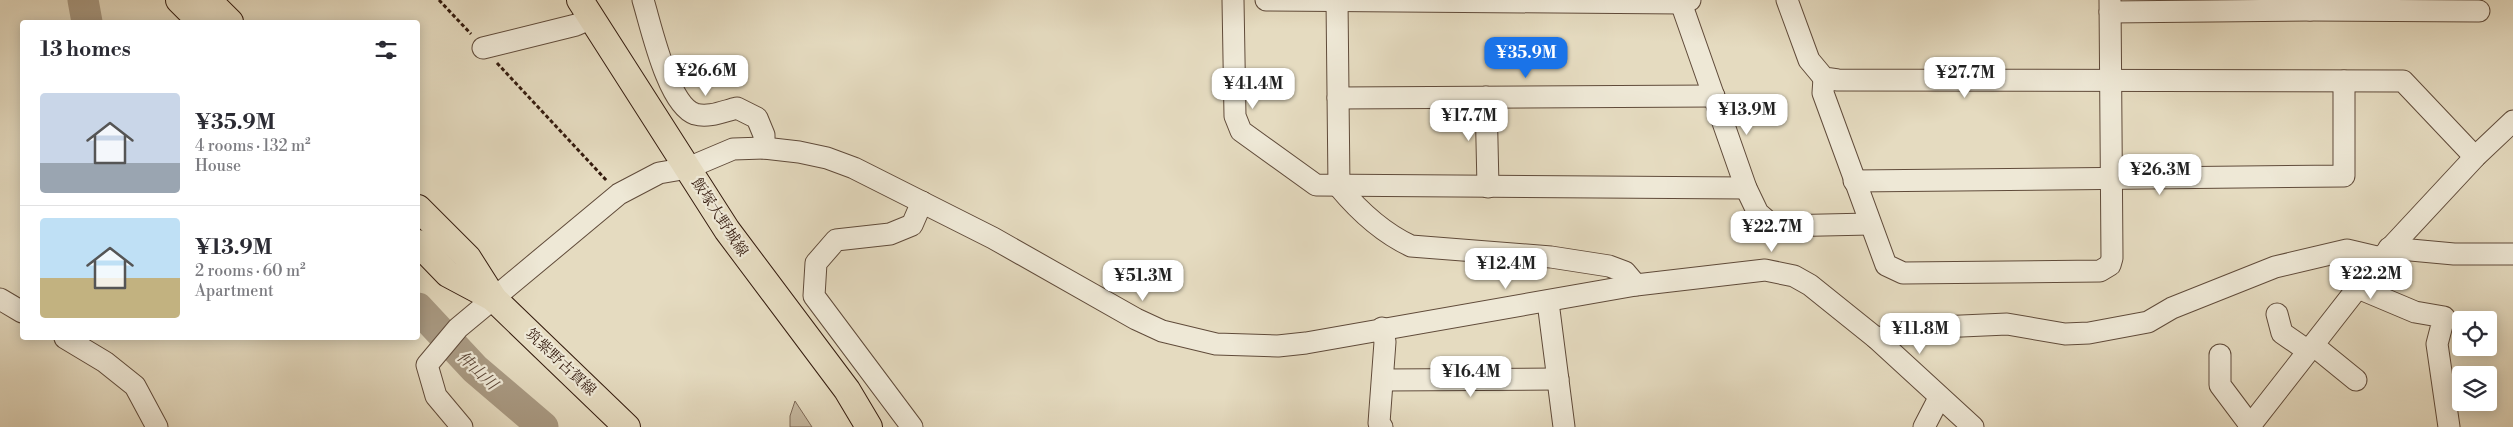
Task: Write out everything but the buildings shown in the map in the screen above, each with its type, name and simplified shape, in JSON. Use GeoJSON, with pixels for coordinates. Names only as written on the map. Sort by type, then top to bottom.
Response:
{"type":"FeatureCollection","features":[{"type":"Feature","properties":{"kind":"main road"},"geometry":{"type":"LineString","coordinates":[[179,0],[199,20]]}},
{"type":"Feature","properties":{"kind":"main road"},"geometry":{"type":"LineString","coordinates":[[208,0],[228,20]]}},
{"type":"Feature","properties":{"kind":"main road","name":"飯塚大野城線"},"geometry":{"type":"LineString","coordinates":[[586,9],[726,230],[847,390],[869,427]]}},
{"type":"Feature","properties":{"kind":"main road","name":"筑紫野古賀線"},"geometry":{"type":"LineString","coordinates":[[420,210],[468,258],[494,299],[627,427]]}},
{"type":"Feature","properties":{"kind":"main road","name":"筑紫野古賀線"},"geometry":{"type":"LineString","coordinates":[[420,245],[448,274],[494,299]]}},
{"type":"Feature","properties":{"kind":"street"},"geometry":{"type":"LineString","coordinates":[[643,0],[661,61],[676,96],[694,114],[710,115],[737,108],[757,118],[764,134],[764,148]]}},
{"type":"Feature","properties":{"kind":"street"},"geometry":{"type":"LineString","coordinates":[[1234,0],[1235,116],[1241,131],[1316,185],[1746,188]]}},
{"type":"Feature","properties":{"kind":"street"},"geometry":{"type":"LineString","coordinates":[[1266,0],[1684,1],[1746,188],[1758,213],[1773,226],[1870,224]]}},
{"type":"Feature","properties":{"kind":"street"},"geometry":{"type":"LineString","coordinates":[[1787,0],[1809,60],[1824,78],[1838,80],[2403,81],[2475,157]]}},
{"type":"Feature","properties":{"kind":"street"},"geometry":{"type":"LineString","coordinates":[[1337,1],[1339,186],[1370,220],[1396,239],[1410,246],[1551,256],[1609,266],[1625,272],[1636,285]]}},
{"type":"Feature","properties":{"kind":"street"},"geometry":{"type":"LineString","coordinates":[[1824,78],[1823,94],[1886,265],[1903,273],[2100,271],[2110,265],[2112,258],[2110,6],[2411,5],[2479,11]]}},
{"type":"Feature","properties":{"kind":"street"},"geometry":{"type":"LineString","coordinates":[[483,48],[576,25],[586,9]]}},
{"type":"Feature","properties":{"kind":"street"},"geometry":{"type":"LineString","coordinates":[[1854,180],[2344,176],[2344,81]]}},
{"type":"Feature","properties":{"kind":"street"},"geometry":{"type":"LineString","coordinates":[[1338,98],[1714,96]]}},
{"type":"Feature","properties":{"kind":"street"},"geometry":{"type":"LineString","coordinates":[[1486,97],[1488,187]]}},
{"type":"Feature","properties":{"kind":"street"},"geometry":{"type":"LineString","coordinates":[[2220,355],[2220,386],[2249,426],[2385,253],[2475,157],[2513,121]]}},
{"type":"Feature","properties":{"kind":"street"},"geometry":{"type":"LineString","coordinates":[[462,427],[436,396],[426,365],[458,328],[619,194],[659,173],[688,168],[733,149],[764,148],[800,152],[827,158],[854,168],[993,238],[1136,319],[1162,330],[1186,337],[1226,345],[1278,346],[1548,302],[1636,285],[1765,270],[1779,272],[1794,276],[1810,285],[1876,338],[1939,398],[1973,427]]}},
{"type":"Feature","properties":{"kind":"street"},"geometry":{"type":"LineString","coordinates":[[912,427],[814,296],[816,263],[836,240],[890,234],[912,225],[922,202]]}},
{"type":"Feature","properties":{"kind":"street"},"geometry":{"type":"LineString","coordinates":[[1876,338],[1939,327],[2007,324],[2065,334],[2089,333],[2148,322],[2172,308],[2275,267],[2347,250],[2385,253],[2513,254]]}},
{"type":"Feature","properties":{"kind":"street"},"geometry":{"type":"LineString","coordinates":[[2358,288],[2415,312],[2444,317],[2437,344],[2449,427]]}},
{"type":"Feature","properties":{"kind":"street"},"geometry":{"type":"LineString","coordinates":[[0,299],[20,311]]}},
{"type":"Feature","properties":{"kind":"street"},"geometry":{"type":"LineString","coordinates":[[1548,302],[1564,427]]}},
{"type":"Feature","properties":{"kind":"street"},"geometry":{"type":"LineString","coordinates":[[2277,314],[2282,333],[2310,348],[2356,380]]}},
{"type":"Feature","properties":{"kind":"street"},"geometry":{"type":"LineString","coordinates":[[1382,328],[1385,342],[1379,424],[1382,427]]}},
{"type":"Feature","properties":{"kind":"street"},"geometry":{"type":"LineString","coordinates":[[68,340],[105,362],[135,386],[157,427]]}},
{"type":"Feature","properties":{"kind":"street"},"geometry":{"type":"LineString","coordinates":[[1383,380],[1558,380]]}},
{"type":"Feature","properties":{"kind":"street"},"geometry":{"type":"LineString","coordinates":[[1924,427],[1939,398]]}},
{"type":"Feature","properties":{"kind":"path"},"geometry":{"type":"LineString","coordinates":[[439,0],[619,194]]}},
{"type":"Feature","properties":{"kind":"shaded area"},"geometry":{"type":"Polygon","coordinates":[[[795,401],[812,427],[790,427],[790,416],[795,401]]]}},
{"type":"Feature","properties":{"kind":"waterway","name":"仲山川"},"geometry":{"type":"LineString","coordinates":[[83,0],[87,20]]}},
{"type":"Feature","properties":{"kind":"waterway","name":"仲山川"},"geometry":{"type":"LineString","coordinates":[[420,310],[475,369],[543,427]]}}]}
